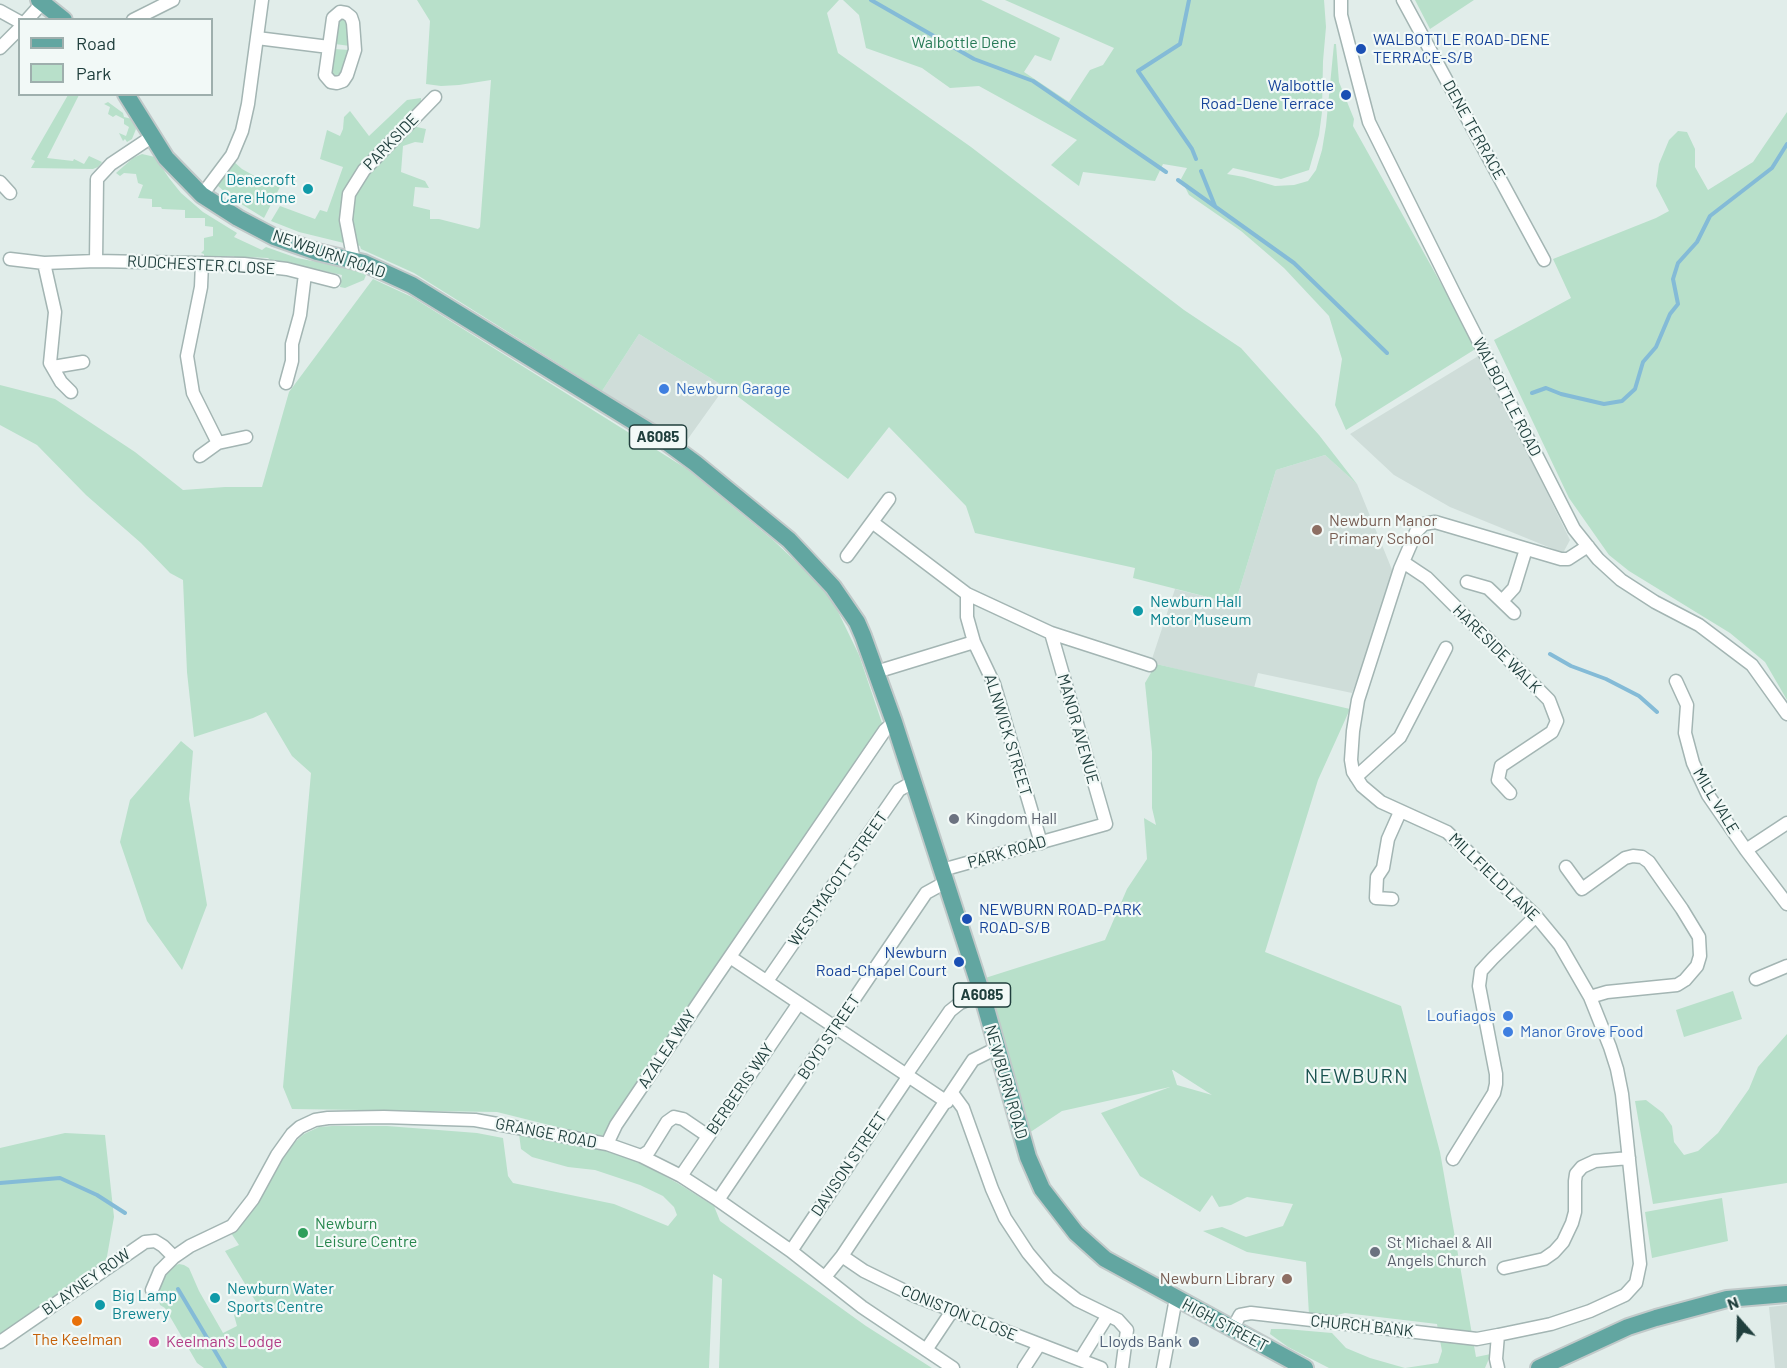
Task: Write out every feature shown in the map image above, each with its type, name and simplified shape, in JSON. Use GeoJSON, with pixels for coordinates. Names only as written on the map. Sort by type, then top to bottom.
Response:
{"type":"FeatureCollection","features":[{"type":"Feature","properties":{"kind":"main road"},"geometry":{"type":"LineString","coordinates":[[41,1],[62,18]]}},
{"type":"Feature","properties":{"kind":"main road","name":"NEWBURN ROAD"},"geometry":{"type":"LineString","coordinates":[[127,96],[166,158],[202,195],[274,237],[317,252],[364,263],[412,285],[665,441],[789,540],[833,586],[857,622],[894,722],[982,994],[1034,1173],[1052,1204],[1076,1233],[1105,1259],[1176,1298]]}},
{"type":"Feature","properties":{"kind":"main road"},"geometry":{"type":"LineString","coordinates":[[1542,1367],[1628,1328],[1656,1318],[1727,1299],[1787,1294]]}},
{"type":"Feature","properties":{"kind":"main road","name":"HIGH STREET"},"geometry":{"type":"LineString","coordinates":[[1176,1298],[1305,1368]]}},
{"type":"Feature","properties":{"kind":"street"},"geometry":{"type":"LineString","coordinates":[[137,18],[173,0]]}},
{"type":"Feature","properties":{"kind":"street"},"geometry":{"type":"LineString","coordinates":[[202,195],[232,155],[246,118],[262,0]]}},
{"type":"Feature","properties":{"kind":"street","name":"WALBOTTLE ROAD"},"geometry":{"type":"LineString","coordinates":[[1341,0],[1341,15],[1369,122],[1574,529],[1598,559],[1621,580],[1655,602],[1699,625],[1739,655],[1760,674],[1787,714]]}},
{"type":"Feature","properties":{"kind":"street","name":"DENE TERRACE"},"geometry":{"type":"LineString","coordinates":[[1403,0],[1544,260]]}},
{"type":"Feature","properties":{"kind":"street"},"geometry":{"type":"LineString","coordinates":[[28,18],[41,1]]}},
{"type":"Feature","properties":{"kind":"street"},"geometry":{"type":"LineString","coordinates":[[0,11],[18,21]]}},
{"type":"Feature","properties":{"kind":"street"},"geometry":{"type":"LineString","coordinates":[[340,12],[346,13],[351,17],[353,23],[355,50],[347,75],[343,81],[337,83],[331,82],[325,75],[329,46],[333,18],[340,12]]}},
{"type":"Feature","properties":{"kind":"street"},"geometry":{"type":"LineString","coordinates":[[0,48],[18,30]]}},
{"type":"Feature","properties":{"kind":"street"},"geometry":{"type":"LineString","coordinates":[[257,38],[329,46]]}},
{"type":"Feature","properties":{"kind":"street","name":"PARKSIDE"},"geometry":{"type":"LineString","coordinates":[[354,261],[346,220],[349,194],[364,170],[435,97]]}},
{"type":"Feature","properties":{"kind":"street"},"geometry":{"type":"LineString","coordinates":[[96,261],[97,179],[111,164],[153,136]]}},
{"type":"Feature","properties":{"kind":"street"},"geometry":{"type":"LineString","coordinates":[[0,182],[10,193]]}},
{"type":"Feature","properties":{"kind":"street","name":"RUDCHESTER CLOSE"},"geometry":{"type":"LineString","coordinates":[[10,259],[44,262],[244,264],[286,269],[334,281]]}},
{"type":"Feature","properties":{"kind":"street"},"geometry":{"type":"LineString","coordinates":[[44,262],[55,312],[50,363],[61,382],[71,392]]}},
{"type":"Feature","properties":{"kind":"street"},"geometry":{"type":"LineString","coordinates":[[202,263],[201,287],[187,356],[193,393],[218,443]]}},
{"type":"Feature","properties":{"kind":"street"},"geometry":{"type":"LineString","coordinates":[[286,384],[292,361],[292,344],[300,315],[304,274]]}},
{"type":"Feature","properties":{"kind":"street"},"geometry":{"type":"LineString","coordinates":[[52,367],[82,362]]}},
{"type":"Feature","properties":{"kind":"street"},"geometry":{"type":"LineString","coordinates":[[200,456],[218,443],[246,436]]}},
{"type":"Feature","properties":{"kind":"street"},"geometry":{"type":"LineString","coordinates":[[847,556],[889,499]]}},
{"type":"Feature","properties":{"kind":"street"},"geometry":{"type":"LineString","coordinates":[[872,522],[967,594],[1051,633],[1150,665]]}},
{"type":"Feature","properties":{"kind":"street"},"geometry":{"type":"LineString","coordinates":[[1446,648],[1400,737],[1356,777],[1351,760],[1358,700],[1403,562],[1416,532],[1424,524],[1435,522],[1561,560],[1575,555],[1588,546]]}},
{"type":"Feature","properties":{"kind":"street"},"geometry":{"type":"LineString","coordinates":[[1502,601],[1514,588],[1526,549]]}},
{"type":"Feature","properties":{"kind":"street","name":"HARESIDE WALK"},"geometry":{"type":"LineString","coordinates":[[1403,562],[1427,578],[1549,700],[1557,721],[1552,732],[1501,766],[1498,780],[1510,793]]}},
{"type":"Feature","properties":{"kind":"street"},"geometry":{"type":"LineString","coordinates":[[1467,582],[1488,588],[1514,613]]}},
{"type":"Feature","properties":{"kind":"street","name":"ALNWICK STREET"},"geometry":{"type":"LineString","coordinates":[[967,594],[967,617],[974,642],[994,684],[1041,843]]}},
{"type":"Feature","properties":{"kind":"street","name":"MANOR AVENUE"},"geometry":{"type":"LineString","coordinates":[[1051,633],[1106,824]]}},
{"type":"Feature","properties":{"kind":"street"},"geometry":{"type":"LineString","coordinates":[[876,672],[974,642]]}},
{"type":"Feature","properties":{"kind":"street","name":"MILL VALE"},"geometry":{"type":"LineString","coordinates":[[1676,681],[1687,705],[1685,733],[1693,764],[1708,795],[1787,904]]}},
{"type":"Feature","properties":{"kind":"street","name":"AZALEA WAY"},"geometry":{"type":"LineString","coordinates":[[607,1144],[616,1125],[730,957],[885,730],[894,722]]}},
{"type":"Feature","properties":{"kind":"street","name":"MILLFIELD LANE"},"geometry":{"type":"LineString","coordinates":[[1356,777],[1362,786],[1381,802],[1447,832],[1536,916],[1565,951],[1590,997],[1617,1069],[1629,1158]]}},
{"type":"Feature","properties":{"kind":"street","name":"WESTMACOTT STREET"},"geometry":{"type":"LineString","coordinates":[[767,981],[899,790],[913,782]]}},
{"type":"Feature","properties":{"kind":"street"},"geometry":{"type":"LineString","coordinates":[[1392,899],[1376,898],[1377,877],[1383,868],[1388,839],[1400,812]]}},
{"type":"Feature","properties":{"kind":"street","name":"MILL VALE"},"geometry":{"type":"LineString","coordinates":[[1746,850],[1787,823]]}},
{"type":"Feature","properties":{"kind":"street","name":"PARK ROAD"},"geometry":{"type":"LineString","coordinates":[[944,876],[1106,824]]}},
{"type":"Feature","properties":{"kind":"street"},"geometry":{"type":"LineString","coordinates":[[1566,867],[1582,889],[1625,858],[1642,857],[1649,862],[1699,937],[1700,956],[1697,966],[1685,980],[1677,985],[1606,992],[1590,997]]}},
{"type":"Feature","properties":{"kind":"street","name":"BOYD STREET"},"geometry":{"type":"LineString","coordinates":[[718,1200],[926,893],[944,876]]}},
{"type":"Feature","properties":{"kind":"street"},"geometry":{"type":"LineString","coordinates":[[1453,1159],[1494,1093],[1496,1084],[1479,978],[1492,958],[1536,916]]}},
{"type":"Feature","properties":{"kind":"street"},"geometry":{"type":"LineString","coordinates":[[730,957],[907,1076],[949,1097],[963,1108],[992,1189],[1005,1218],[1028,1253],[1049,1278],[1077,1300],[1118,1320],[1127,1330],[1122,1368]]}},
{"type":"Feature","properties":{"kind":"street"},"geometry":{"type":"LineString","coordinates":[[1756,980],[1787,966]]}},
{"type":"Feature","properties":{"kind":"street","name":"DAVISON STREET"},"geometry":{"type":"LineString","coordinates":[[791,1251],[950,1011],[960,1003],[982,994]]}},
{"type":"Feature","properties":{"kind":"street","name":"BERBERIS WAY"},"geometry":{"type":"LineString","coordinates":[[681,1176],[799,1003]]}},
{"type":"Feature","properties":{"kind":"street"},"geometry":{"type":"LineString","coordinates":[[825,1277],[842,1256],[973,1060],[997,1048]]}},
{"type":"Feature","properties":{"kind":"street"},"geometry":{"type":"LineString","coordinates":[[641,1156],[650,1150],[667,1122],[674,1117],[683,1119],[708,1136]]}},
{"type":"Feature","properties":{"kind":"street","name":"GRANGE ROAD"},"geometry":{"type":"LineString","coordinates":[[152,1290],[160,1271],[174,1257],[190,1246],[232,1226],[253,1199],[269,1167],[292,1134],[300,1127],[315,1120],[328,1118],[474,1119],[607,1144],[641,1156],[681,1176],[791,1251],[862,1307],[953,1368]]}},
{"type":"Feature","properties":{"kind":"street"},"geometry":{"type":"LineString","coordinates":[[1504,1268],[1544,1259],[1563,1242],[1575,1212],[1576,1174],[1582,1167],[1595,1161],[1629,1158]]}},
{"type":"Feature","properties":{"kind":"street","name":"CHURCH BANK"},"geometry":{"type":"LineString","coordinates":[[1233,1328],[1240,1316],[1251,1314],[1477,1338],[1570,1318],[1618,1300],[1632,1290],[1639,1274],[1640,1264],[1629,1158]]}},
{"type":"Feature","properties":{"kind":"street","name":"BLAYNEY ROW"},"geometry":{"type":"LineString","coordinates":[[0,1342],[145,1242],[155,1241],[174,1257]]}},
{"type":"Feature","properties":{"kind":"street","name":"CONISTON CLOSE"},"geometry":{"type":"LineString","coordinates":[[842,1256],[864,1271],[915,1296],[1101,1368]]}},
{"type":"Feature","properties":{"kind":"street"},"geometry":{"type":"LineString","coordinates":[[1163,1368],[1176,1298]]}},
{"type":"Feature","properties":{"kind":"street"},"geometry":{"type":"LineString","coordinates":[[926,1350],[952,1311]]}},
{"type":"Feature","properties":{"kind":"street"},"geometry":{"type":"LineString","coordinates":[[1080,1360],[1108,1315]]}},
{"type":"Feature","properties":{"kind":"street"},"geometry":{"type":"LineString","coordinates":[[1498,1335],[1496,1359],[1498,1368]]}},
{"type":"Feature","properties":{"kind":"street"},"geometry":{"type":"LineString","coordinates":[[1024,1368],[1039,1345]]}},
{"type":"Feature","properties":{"kind":"shaded area","name":"Newburn Garage"},"geometry":{"type":"Polygon","coordinates":[[[639,334],[725,387],[685,443],[602,391],[639,334]]]}},
{"type":"Feature","properties":{"kind":"shaded area"},"geometry":{"type":"Polygon","coordinates":[[[1480,355],[1570,540],[1563,553],[1450,507],[1394,475],[1350,434],[1480,355]]]}},
{"type":"Feature","properties":{"kind":"shaded area","name":"Newburn Manor Primary School"},"geometry":{"type":"Polygon","coordinates":[[[1325,455],[1357,484],[1395,577],[1352,693],[1258,673],[1254,688],[1156,664],[1150,665],[1175,589],[1235,604],[1276,470],[1325,455]]]}},
{"type":"Feature","properties":{"kind":"shaded area"},"geometry":{"type":"Polygon","coordinates":[[[1787,1305],[1787,1368],[1775,1368],[1769,1307],[1787,1305]]]}},
{"type":"Feature","properties":{"kind":"green space"},"geometry":{"type":"Polygon","coordinates":[[[417,0],[839,0],[827,13],[838,53],[971,147],[1184,310],[1241,348],[1319,435],[1357,484],[1325,455],[1276,470],[1235,604],[1133,578],[1135,568],[975,533],[966,506],[889,427],[848,479],[725,387],[639,334],[602,391],[414,273],[352,243],[347,219],[359,181],[412,126],[426,129],[423,143],[415,142],[403,146],[401,172],[425,181],[429,188],[415,187],[413,206],[430,210],[430,219],[439,219],[478,229],[480,227],[491,80],[459,85],[426,84],[430,21],[417,0]]]}},
{"type":"Feature","properties":{"kind":"green space","name":"Walbottle Dene"},"geometry":{"type":"Polygon","coordinates":[[[843,0],[981,0],[1060,38],[1051,61],[1035,55],[1024,72],[1069,102],[1090,70],[1103,65],[1114,48],[1005,0],[1324,0],[1326,27],[1322,112],[1319,135],[1309,170],[1281,179],[1233,168],[1227,174],[1275,186],[1294,185],[1308,181],[1316,170],[1322,150],[1334,44],[1336,44],[1339,82],[1354,119],[1353,126],[1477,348],[1346,430],[1335,405],[1342,359],[1329,316],[1284,268],[1241,231],[1189,195],[1181,179],[1187,168],[1163,164],[1155,181],[1083,172],[1079,186],[1051,165],[1077,140],[979,86],[950,88],[922,68],[866,48],[859,15],[843,0]]]}},
{"type":"Feature","properties":{"kind":"green space"},"geometry":{"type":"Polygon","coordinates":[[[1415,0],[1474,0],[1430,29],[1415,0]]]}},
{"type":"Feature","properties":{"kind":"green space"},"geometry":{"type":"Polygon","coordinates":[[[339,17],[347,19],[350,46],[335,44],[339,17]]]}},
{"type":"Feature","properties":{"kind":"green space"},"geometry":{"type":"Polygon","coordinates":[[[334,49],[350,50],[342,73],[335,76],[331,73],[334,49]]]}},
{"type":"Feature","properties":{"kind":"green space"},"geometry":{"type":"Polygon","coordinates":[[[67,96],[78,96],[47,158],[73,161],[74,159],[84,164],[89,156],[102,162],[93,169],[31,168],[35,161],[31,159],[67,96]]]}},
{"type":"Feature","properties":{"kind":"green space"},"geometry":{"type":"Polygon","coordinates":[[[421,98],[421,106],[347,194],[348,244],[299,232],[271,221],[280,206],[315,219],[320,210],[327,212],[343,167],[320,159],[327,130],[340,136],[344,117],[350,111],[369,136],[407,100],[421,98]]]}},
{"type":"Feature","properties":{"kind":"green space"},"geometry":{"type":"Polygon","coordinates":[[[108,102],[123,113],[124,117],[132,119],[136,129],[132,139],[127,142],[125,139],[123,141],[119,133],[126,136],[129,127],[124,124],[124,119],[108,114],[110,107],[104,104],[108,102]]]}},
{"type":"Feature","properties":{"kind":"green space"},"geometry":{"type":"Polygon","coordinates":[[[1787,112],[1787,700],[1765,662],[1730,633],[1629,571],[1609,555],[1569,498],[1494,340],[1571,298],[1553,259],[1669,211],[1656,186],[1659,164],[1669,140],[1678,131],[1687,132],[1695,149],[1695,167],[1708,190],[1753,162],[1787,112]]]}},
{"type":"Feature","properties":{"kind":"green space"},"geometry":{"type":"Polygon","coordinates":[[[142,154],[155,157],[181,193],[203,212],[237,233],[234,237],[262,250],[266,247],[297,258],[348,268],[366,275],[364,280],[345,288],[340,287],[342,275],[273,262],[268,258],[246,257],[243,261],[236,260],[234,256],[204,257],[201,253],[204,250],[204,238],[213,236],[213,227],[205,226],[205,218],[185,218],[185,210],[152,207],[152,199],[138,198],[143,185],[138,183],[136,174],[124,173],[120,176],[116,173],[133,158],[142,154]]]}},
{"type":"Feature","properties":{"kind":"green space"},"geometry":{"type":"Polygon","coordinates":[[[233,161],[242,169],[267,183],[280,187],[264,218],[233,199],[218,186],[217,183],[233,161]]]}},
{"type":"Feature","properties":{"kind":"green space"},"geometry":{"type":"Polygon","coordinates":[[[373,279],[412,297],[687,469],[773,540],[829,593],[859,655],[883,726],[601,1138],[497,1112],[292,1109],[283,1087],[311,773],[292,756],[266,712],[194,737],[187,672],[183,580],[170,573],[141,543],[86,495],[37,445],[0,425],[0,385],[55,399],[135,452],[183,490],[262,487],[289,392],[373,279]]]}},
{"type":"Feature","properties":{"kind":"green space"},"geometry":{"type":"Polygon","coordinates":[[[1156,664],[1350,709],[1318,780],[1265,952],[1401,1006],[1440,1152],[1476,1357],[1491,1354],[1485,1368],[1405,1368],[1438,1363],[1442,1351],[1437,1324],[1345,1313],[1333,1316],[1309,1315],[1306,1262],[1247,1252],[1203,1231],[1222,1227],[1246,1237],[1283,1226],[1293,1204],[1247,1197],[1231,1205],[1219,1207],[1212,1195],[1200,1212],[1140,1176],[1101,1113],[1170,1087],[1062,1111],[1026,1135],[982,979],[1105,940],[1127,889],[1147,859],[1144,818],[1156,825],[1152,808],[1152,752],[1145,683],[1156,664]],[[1173,1070],[1177,1085],[1212,1095],[1173,1070]]]}},
{"type":"Feature","properties":{"kind":"green space"},"geometry":{"type":"Polygon","coordinates":[[[181,741],[193,751],[189,799],[207,905],[182,970],[147,921],[120,842],[130,800],[181,741]]]}},
{"type":"Feature","properties":{"kind":"green space"},"geometry":{"type":"Polygon","coordinates":[[[1733,991],[1742,1019],[1684,1037],[1676,1010],[1733,991]]]}},
{"type":"Feature","properties":{"kind":"green space"},"geometry":{"type":"Polygon","coordinates":[[[1787,1034],[1787,1183],[1653,1204],[1635,1101],[1646,1100],[1663,1113],[1672,1126],[1674,1142],[1684,1155],[1698,1151],[1718,1133],[1749,1089],[1758,1067],[1787,1034]]]}},
{"type":"Feature","properties":{"kind":"green space"},"geometry":{"type":"Polygon","coordinates":[[[387,1126],[477,1133],[503,1138],[508,1176],[513,1183],[614,1204],[668,1226],[677,1215],[674,1207],[663,1196],[640,1185],[595,1170],[568,1167],[532,1157],[521,1149],[519,1134],[603,1150],[637,1161],[714,1206],[720,1221],[866,1326],[932,1368],[719,1368],[722,1279],[713,1274],[709,1368],[204,1368],[197,1363],[165,1308],[160,1305],[155,1288],[169,1268],[179,1264],[184,1265],[189,1268],[223,1333],[237,1326],[234,1315],[256,1302],[225,1251],[239,1245],[231,1233],[257,1204],[272,1172],[296,1141],[304,1134],[319,1127],[387,1126]]]}},
{"type":"Feature","properties":{"kind":"green space"},"geometry":{"type":"Polygon","coordinates":[[[65,1133],[105,1135],[114,1217],[106,1262],[0,1334],[0,1148],[65,1133]]]}},
{"type":"Feature","properties":{"kind":"green space"},"geometry":{"type":"Polygon","coordinates":[[[1722,1198],[1728,1241],[1652,1258],[1645,1212],[1722,1198]]]}},
{"type":"Feature","properties":{"kind":"green space"},"geometry":{"type":"Polygon","coordinates":[[[1271,1329],[1332,1333],[1346,1348],[1405,1368],[1329,1368],[1288,1347],[1270,1334],[1271,1329]]]}},
{"type":"Feature","properties":{"kind":"waterway"},"geometry":{"type":"LineString","coordinates":[[871,0],[974,59],[1033,81],[1166,172]]}},
{"type":"Feature","properties":{"kind":"waterway"},"geometry":{"type":"LineString","coordinates":[[1189,0],[1180,44],[1138,71],[1192,149],[1196,159]]}},
{"type":"Feature","properties":{"kind":"waterway"},"geometry":{"type":"LineString","coordinates":[[1532,393],[1546,388],[1604,404],[1622,401],[1635,389],[1643,362],[1656,347],[1670,314],[1678,304],[1673,279],[1678,263],[1697,242],[1710,216],[1772,168],[1787,144]]}},
{"type":"Feature","properties":{"kind":"waterway"},"geometry":{"type":"LineString","coordinates":[[1201,171],[1215,206]]}},
{"type":"Feature","properties":{"kind":"waterway"},"geometry":{"type":"LineString","coordinates":[[1178,180],[1294,263],[1387,353]]}},
{"type":"Feature","properties":{"kind":"waterway"},"geometry":{"type":"LineString","coordinates":[[1550,654],[1571,666],[1606,679],[1639,696],[1657,712]]}},
{"type":"Feature","properties":{"kind":"waterway"},"geometry":{"type":"LineString","coordinates":[[0,1183],[60,1178],[97,1195],[125,1213]]}},
{"type":"Feature","properties":{"kind":"waterway"},"geometry":{"type":"LineString","coordinates":[[178,1289],[225,1368]]}},
{"type":"Feature","properties":{"kind":"place","name":"WALBOTTLE ROAD-DENE TERRACE-S/B"},"geometry":{"type":"Point","coordinates":[1361,49]}},
{"type":"Feature","properties":{"kind":"place","name":"Walbottle Road-Dene Terrace"},"geometry":{"type":"Point","coordinates":[1346,95]}},
{"type":"Feature","properties":{"kind":"place","name":"Denecroft Care Home"},"geometry":{"type":"Point","coordinates":[308,189]}},
{"type":"Feature","properties":{"kind":"place","name":"Newburn Garage"},"geometry":{"type":"Point","coordinates":[664,389]}},
{"type":"Feature","properties":{"kind":"place","name":"Newburn Manor Primary School"},"geometry":{"type":"Point","coordinates":[1317,530]}},
{"type":"Feature","properties":{"kind":"place","name":"Newburn Hall Motor Museum"},"geometry":{"type":"Point","coordinates":[1138,611]}},
{"type":"Feature","properties":{"kind":"place","name":"Kingdom Hall"},"geometry":{"type":"Point","coordinates":[954,819]}},
{"type":"Feature","properties":{"kind":"place","name":"NEWBURN ROAD-PARK ROAD-S/B"},"geometry":{"type":"Point","coordinates":[967,919]}},
{"type":"Feature","properties":{"kind":"place","name":"Newburn Road-Chapel Court"},"geometry":{"type":"Point","coordinates":[959,962]}},
{"type":"Feature","properties":{"kind":"place","name":"Loufiagos"},"geometry":{"type":"Point","coordinates":[1508,1016]}},
{"type":"Feature","properties":{"kind":"place","name":"Manor Grove Food"},"geometry":{"type":"Point","coordinates":[1508,1032]}},
{"type":"Feature","properties":{"kind":"place","name":"Newburn Leisure Centre"},"geometry":{"type":"Point","coordinates":[303,1233]}},
{"type":"Feature","properties":{"kind":"place","name":"St Michael & All Angels Church"},"geometry":{"type":"Point","coordinates":[1375,1252]}},
{"type":"Feature","properties":{"kind":"place","name":"Newburn Library"},"geometry":{"type":"Point","coordinates":[1287,1279]}},
{"type":"Feature","properties":{"kind":"place","name":"Newburn Water Sports Centre"},"geometry":{"type":"Point","coordinates":[215,1298]}},
{"type":"Feature","properties":{"kind":"place","name":"Big Lamp Brewery"},"geometry":{"type":"Point","coordinates":[100,1305]}},
{"type":"Feature","properties":{"kind":"place","name":"The Keelman"},"geometry":{"type":"Point","coordinates":[77,1321]}},
{"type":"Feature","properties":{"kind":"place","name":"Keelman's Lodge"},"geometry":{"type":"Point","coordinates":[154,1342]}},
{"type":"Feature","properties":{"kind":"place","name":"Lloyds Bank"},"geometry":{"type":"Point","coordinates":[1194,1342]}},
{"type":"Feature","properties":{"kind":"district","name":"NEWBURN"},"geometry":{"type":"Point","coordinates":[1357,1076]}}]}
